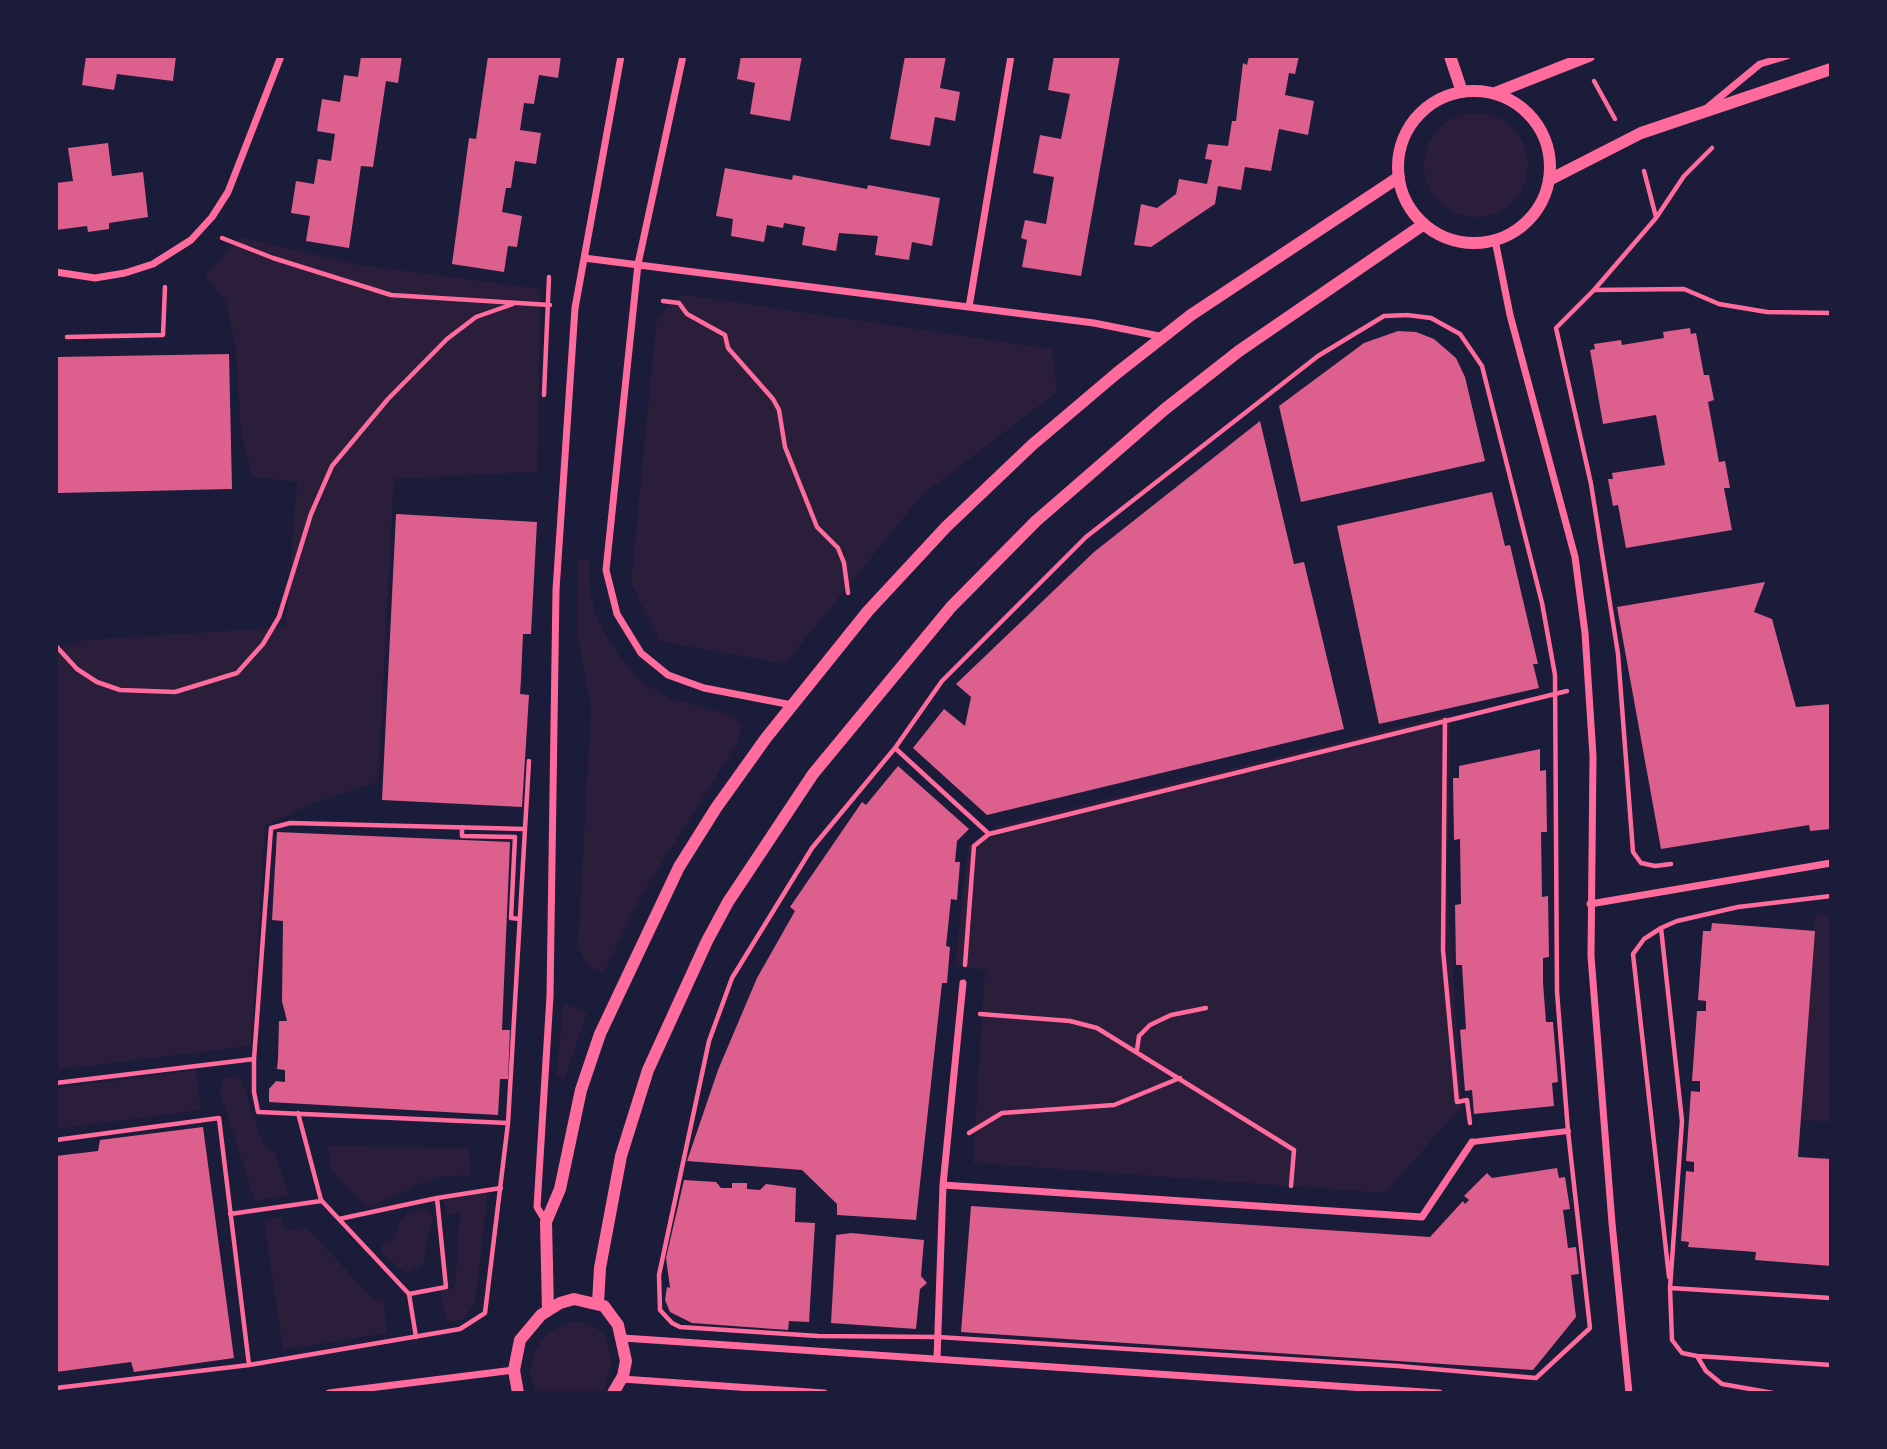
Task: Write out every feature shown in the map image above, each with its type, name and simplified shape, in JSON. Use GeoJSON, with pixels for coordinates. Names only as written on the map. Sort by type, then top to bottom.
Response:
{"type":"FeatureCollection","features":[{"type":"Feature","properties":{"kind":"street"},"geometry":{"type":"LineString","coordinates":[[56,272],[95,278],[125,273],[153,264],[191,240],[212,217],[231,186],[281,56]]}},
{"type":"Feature","properties":{"kind":"street"},"geometry":{"type":"LineString","coordinates":[[546,1222],[537,1207],[550,996],[556,590],[575,308],[621,56]]}},
{"type":"Feature","properties":{"kind":"street"},"geometry":{"type":"LineString","coordinates":[[684,56],[638,264],[606,570],[617,614],[641,653],[668,675],[704,688],[792,705]]}},
{"type":"Feature","properties":{"kind":"street"},"geometry":{"type":"LineString","coordinates":[[968,307],[1011,56]]}},
{"type":"Feature","properties":{"kind":"street"},"geometry":{"type":"LineString","coordinates":[[1450,56],[1462,92]]}},
{"type":"Feature","properties":{"kind":"street"},"geometry":{"type":"LineString","coordinates":[[1495,93],[1589,56]]}},
{"type":"Feature","properties":{"kind":"street"},"geometry":{"type":"LineString","coordinates":[[1702,111],[1760,64],[1787,56]]}},
{"type":"Feature","properties":{"kind":"street"},"geometry":{"type":"LineString","coordinates":[[1549,180],[1642,133],[1831,69]]}},
{"type":"Feature","properties":{"kind":"street"},"geometry":{"type":"LineString","coordinates":[[1462,92],[1495,93],[1515,102],[1539,126],[1548,149],[1549,180],[1538,208],[1524,225],[1495,240],[1480,244],[1462,242],[1442,236],[1424,224],[1402,194],[1399,177],[1402,144],[1416,118],[1435,101],[1462,92]]}},
{"type":"Feature","properties":{"kind":"street"},"geometry":{"type":"LineString","coordinates":[[548,1310],[546,1222],[560,1189],[581,1090],[600,1034],[679,867],[716,808],[792,705],[867,611],[988,485],[1117,373],[1164,337],[1308,235],[1399,177]]}},
{"type":"Feature","properties":{"kind":"street"},"geometry":{"type":"LineString","coordinates":[[598,1303],[600,1268],[621,1156],[648,1070],[706,941],[728,902],[813,774],[943,616],[1036,521],[1164,409],[1239,351],[1424,224]]}},
{"type":"Feature","properties":{"kind":"street"},"geometry":{"type":"LineString","coordinates":[[1495,240],[1510,315],[1575,557],[1589,686],[1593,756],[1590,904],[1598,1053],[1629,1393]]}},
{"type":"Feature","properties":{"kind":"street"},"geometry":{"type":"LineString","coordinates":[[584,258],[1094,323],[1164,337]]}},
{"type":"Feature","properties":{"kind":"street"},"geometry":{"type":"LineString","coordinates":[[1590,904],[1674,887],[1831,863]]}},
{"type":"Feature","properties":{"kind":"street"},"geometry":{"type":"LineString","coordinates":[[937,1359],[943,1185],[963,983]]}},
{"type":"Feature","properties":{"kind":"street"},"geometry":{"type":"LineString","coordinates":[[943,1185],[1422,1217],[1472,1142],[1568,1131]]}},
{"type":"Feature","properties":{"kind":"street"},"geometry":{"type":"LineString","coordinates":[[518,1393],[514,1370],[520,1340],[530,1325],[548,1310],[574,1299],[598,1303],[614,1318],[622,1338],[625,1361],[621,1379],[613,1393]]}},
{"type":"Feature","properties":{"kind":"street"},"geometry":{"type":"LineString","coordinates":[[622,1338],[1439,1393]]}},
{"type":"Feature","properties":{"kind":"street"},"geometry":{"type":"LineString","coordinates":[[329,1393],[514,1370]]}},
{"type":"Feature","properties":{"kind":"street"},"geometry":{"type":"LineString","coordinates":[[621,1379],[824,1393]]}},
{"type":"Feature","properties":{"kind":"path"},"geometry":{"type":"LineString","coordinates":[[1593,78],[1621,129]]}},
{"type":"Feature","properties":{"kind":"path"},"geometry":{"type":"LineString","coordinates":[[1556,328],[1594,290],[1656,218],[1684,176],[1712,148]]}},
{"type":"Feature","properties":{"kind":"path"},"geometry":{"type":"LineString","coordinates":[[1644,171],[1656,218]]}},
{"type":"Feature","properties":{"kind":"path"},"geometry":{"type":"LineString","coordinates":[[231,242],[335,279],[391,295],[547,305]]}},
{"type":"Feature","properties":{"kind":"path"},"geometry":{"type":"LineString","coordinates":[[544,401],[549,277]]}},
{"type":"Feature","properties":{"kind":"path"},"geometry":{"type":"LineString","coordinates":[[67,337],[163,335],[165,288]]}},
{"type":"Feature","properties":{"kind":"path"},"geometry":{"type":"LineString","coordinates":[[1594,290],[1684,289],[1719,304],[1767,312],[1831,313]]}},
{"type":"Feature","properties":{"kind":"path"},"geometry":{"type":"LineString","coordinates":[[663,301],[679,303],[687,314],[725,335],[728,348],[773,399],[779,410],[785,447],[817,527],[838,548],[848,576],[848,593]]}},
{"type":"Feature","properties":{"kind":"path"},"geometry":{"type":"LineString","coordinates":[[56,646],[77,669],[97,682],[120,690],[175,692],[237,673],[263,644],[279,617],[311,514],[332,466],[388,399],[447,339],[476,317],[513,303]]}},
{"type":"Feature","properties":{"kind":"path"},"geometry":{"type":"LineString","coordinates":[[1384,316],[1431,318],[1460,334],[1482,366],[1542,603],[1555,675],[1557,992],[1568,1131],[1590,1328],[1536,1378],[1398,1366],[938,1337],[818,1336],[680,1326],[665,1318],[658,1297],[659,1275],[709,1041],[732,978],[812,848],[895,748],[942,681],[1086,537],[1318,356],[1384,316]]}},
{"type":"Feature","properties":{"kind":"path"},"geometry":{"type":"LineString","coordinates":[[963,983],[974,846],[989,834],[1589,686]]}},
{"type":"Feature","properties":{"kind":"path"},"geometry":{"type":"LineString","coordinates":[[1445,720],[1443,950],[1457,1102],[1467,1100],[1472,1142]]}},
{"type":"Feature","properties":{"kind":"path"},"geometry":{"type":"LineString","coordinates":[[895,748],[989,834]]}},
{"type":"Feature","properties":{"kind":"path"},"geometry":{"type":"LineString","coordinates":[[56,1388],[249,1365],[416,1337],[460,1329],[485,1312],[508,1122],[529,760]]}},
{"type":"Feature","properties":{"kind":"path"},"geometry":{"type":"LineString","coordinates":[[508,1122],[258,1112],[254,1093],[254,1059],[271,828],[290,823],[525,829]]}},
{"type":"Feature","properties":{"kind":"path"},"geometry":{"type":"LineString","coordinates":[[462,827],[462,836],[515,837],[510,918],[520,919]]}},
{"type":"Feature","properties":{"kind":"path"},"geometry":{"type":"LineString","coordinates":[[1831,896],[1738,907],[1677,921],[1644,939],[1633,954],[1670,1288],[1672,1340],[1682,1353],[1697,1356],[1831,1365]]}},
{"type":"Feature","properties":{"kind":"path"},"geometry":{"type":"LineString","coordinates":[[1661,928],[1682,1121],[1670,1288]]}},
{"type":"Feature","properties":{"kind":"path"},"geometry":{"type":"LineString","coordinates":[[1137,1050],[1139,1035],[1150,1025],[1171,1015],[1206,1008]]}},
{"type":"Feature","properties":{"kind":"path"},"geometry":{"type":"LineString","coordinates":[[961,1013],[1070,1021],[1097,1028],[1137,1050],[1294,1150],[1289,1208]]}},
{"type":"Feature","properties":{"kind":"path"},"geometry":{"type":"LineString","coordinates":[[56,1083],[254,1059]]}},
{"type":"Feature","properties":{"kind":"path"},"geometry":{"type":"LineString","coordinates":[[946,1150],[1002,1113],[1114,1105],[1181,1078]]}},
{"type":"Feature","properties":{"kind":"path"},"geometry":{"type":"LineString","coordinates":[[298,1113],[321,1201],[410,1294],[416,1337]]}},
{"type":"Feature","properties":{"kind":"path"},"geometry":{"type":"LineString","coordinates":[[56,1140],[219,1118],[249,1365]]}},
{"type":"Feature","properties":{"kind":"path"},"geometry":{"type":"LineString","coordinates":[[339,1219],[437,1198],[501,1188]]}},
{"type":"Feature","properties":{"kind":"path"},"geometry":{"type":"LineString","coordinates":[[410,1294],[446,1287],[437,1198]]}},
{"type":"Feature","properties":{"kind":"path"},"geometry":{"type":"LineString","coordinates":[[230,1214],[321,1201]]}},
{"type":"Feature","properties":{"kind":"path"},"geometry":{"type":"LineString","coordinates":[[1670,1288],[1831,1298]]}},
{"type":"Feature","properties":{"kind":"path"},"geometry":{"type":"LineString","coordinates":[[1697,1356],[1706,1371],[1722,1384],[1773,1393]]}},
{"type":"Feature","properties":{"kind":"shaded area"},"geometry":{"type":"Polygon","coordinates":[[[1476,113],[1496,117],[1513,128],[1524,145],[1528,165],[1524,185],[1513,202],[1496,213],[1476,217],[1456,213],[1439,202],[1428,185],[1424,165],[1428,145],[1439,128],[1456,117],[1476,113]]]}},
{"type":"Feature","properties":{"kind":"shaded area"},"geometry":{"type":"Polygon","coordinates":[[[241,237],[354,264],[541,289],[537,472],[394,479],[378,782],[313,803],[265,826],[251,1046],[56,1070],[56,651],[85,640],[286,627],[297,482],[253,477],[241,435],[236,351],[226,302],[205,276],[241,237]]]}},
{"type":"Feature","properties":{"kind":"shaded area"},"geometry":{"type":"Polygon","coordinates":[[[686,295],[1052,349],[1057,392],[921,496],[785,664],[659,641],[631,583],[656,324],[670,302],[686,295]]]}},
{"type":"Feature","properties":{"kind":"shaded area"},"geometry":{"type":"Polygon","coordinates":[[[578,559],[589,560],[589,586],[595,612],[607,637],[625,664],[643,683],[671,699],[737,718],[742,727],[737,743],[643,893],[604,972],[589,967],[578,947],[591,706],[577,633],[578,559]]]}},
{"type":"Feature","properties":{"kind":"shaded area"},"geometry":{"type":"Polygon","coordinates":[[[1451,714],[1447,878],[1462,1106],[1385,1193],[973,1163],[985,970],[955,966],[968,846],[994,827],[1451,714]]]}},
{"type":"Feature","properties":{"kind":"shaded area"},"geometry":{"type":"Polygon","coordinates":[[[1815,915],[1831,916],[1831,1122],[1801,1120],[1815,915]]]}},
{"type":"Feature","properties":{"kind":"shaded area"},"geometry":{"type":"Polygon","coordinates":[[[563,1003],[587,1012],[565,1077],[557,1076],[563,1003]]]}},
{"type":"Feature","properties":{"kind":"shaded area"},"geometry":{"type":"Polygon","coordinates":[[[196,1070],[201,1110],[56,1129],[56,1088],[196,1070]]]}},
{"type":"Feature","properties":{"kind":"shaded area"},"geometry":{"type":"Polygon","coordinates":[[[240,1076],[264,1146],[274,1151],[289,1195],[255,1201],[219,1090],[223,1088],[220,1078],[240,1076]]]}},
{"type":"Feature","properties":{"kind":"shaded area"},"geometry":{"type":"Polygon","coordinates":[[[328,1146],[469,1148],[470,1175],[437,1177],[367,1208],[331,1170],[328,1146]]]}},
{"type":"Feature","properties":{"kind":"shaded area"},"geometry":{"type":"Polygon","coordinates":[[[488,1191],[475,1304],[462,1320],[446,1322],[440,1291],[455,1288],[460,1213],[445,1215],[444,1200],[488,1191]]]}},
{"type":"Feature","properties":{"kind":"shaded area"},"geometry":{"type":"Polygon","coordinates":[[[420,1208],[431,1213],[434,1218],[427,1237],[424,1264],[405,1273],[383,1254],[381,1248],[382,1244],[394,1239],[400,1221],[408,1213],[420,1208]]]}},
{"type":"Feature","properties":{"kind":"shaded area"},"geometry":{"type":"Polygon","coordinates":[[[281,1216],[285,1230],[307,1228],[374,1300],[383,1299],[387,1333],[283,1350],[264,1221],[281,1216]]]}},
{"type":"Feature","properties":{"kind":"shaded area"},"geometry":{"type":"Polygon","coordinates":[[[572,1322],[588,1323],[603,1333],[607,1340],[612,1361],[605,1388],[600,1393],[536,1393],[530,1373],[534,1353],[548,1332],[572,1322]]]}},
{"type":"Feature","properties":{"kind":"building"},"geometry":{"type":"Polygon","coordinates":[[[86,56],[176,56],[173,81],[117,74],[114,90],[82,85],[86,56]]]}},
{"type":"Feature","properties":{"kind":"building"},"geometry":{"type":"Polygon","coordinates":[[[361,56],[402,56],[398,83],[386,81],[373,167],[361,166],[349,248],[306,241],[310,216],[291,213],[296,181],[314,184],[318,159],[331,161],[335,134],[317,131],[322,99],[340,102],[344,75],[358,77],[361,56]]]}},
{"type":"Feature","properties":{"kind":"building"},"geometry":{"type":"Polygon","coordinates":[[[488,56],[561,56],[558,78],[539,75],[534,104],[524,103],[520,130],[541,133],[536,164],[515,161],[511,188],[506,188],[502,212],[522,216],[517,247],[508,246],[504,272],[452,264],[469,138],[476,139],[488,56]]]}},
{"type":"Feature","properties":{"kind":"building"},"geometry":{"type":"Polygon","coordinates":[[[741,56],[802,56],[790,121],[750,114],[755,83],[737,79],[741,56]]]}},
{"type":"Feature","properties":{"kind":"building"},"geometry":{"type":"Polygon","coordinates":[[[905,56],[946,56],[940,88],[960,92],[955,121],[935,117],[930,146],[890,139],[905,56]]]}},
{"type":"Feature","properties":{"kind":"building"},"geometry":{"type":"Polygon","coordinates":[[[1054,56],[1120,56],[1081,276],[1022,267],[1027,240],[1021,238],[1025,220],[1046,224],[1054,177],[1033,173],[1040,135],[1061,139],[1070,94],[1048,90],[1054,56]]]}},
{"type":"Feature","properties":{"kind":"building"},"geometry":{"type":"Polygon","coordinates":[[[1249,56],[1299,56],[1295,74],[1289,73],[1285,95],[1314,101],[1308,135],[1279,129],[1271,171],[1245,167],[1241,190],[1218,186],[1215,204],[1151,247],[1134,245],[1141,204],[1157,208],[1176,194],[1179,179],[1207,184],[1212,160],[1205,159],[1208,144],[1228,146],[1232,121],[1236,121],[1243,63],[1247,65],[1249,56]]]}},
{"type":"Feature","properties":{"kind":"building"},"geometry":{"type":"Polygon","coordinates":[[[108,143],[112,176],[143,172],[148,217],[109,223],[109,229],[88,232],[87,226],[56,230],[56,183],[73,181],[68,148],[108,143]]]}},
{"type":"Feature","properties":{"kind":"building"},"geometry":{"type":"Polygon","coordinates":[[[725,168],[792,180],[793,175],[867,189],[868,185],[940,198],[932,246],[912,242],[909,260],[875,255],[878,236],[839,233],[836,251],[802,245],[805,227],[784,223],[783,228],[767,225],[764,242],[731,236],[733,219],[716,216],[725,168]]]}},
{"type":"Feature","properties":{"kind":"building"},"geometry":{"type":"Polygon","coordinates":[[[1690,328],[1691,334],[1696,333],[1704,375],[1709,375],[1714,400],[1708,402],[1719,462],[1725,461],[1730,488],[1724,488],[1732,530],[1626,548],[1618,505],[1613,506],[1608,479],[1613,479],[1612,473],[1665,465],[1656,415],[1603,424],[1590,350],[1595,349],[1594,344],[1621,340],[1622,345],[1664,338],[1663,332],[1690,328]]]}},
{"type":"Feature","properties":{"kind":"building"},"geometry":{"type":"Polygon","coordinates":[[[1398,331],[1416,332],[1434,339],[1456,358],[1465,377],[1485,461],[1301,502],[1279,406],[1364,343],[1398,331]]]}},
{"type":"Feature","properties":{"kind":"building"},"geometry":{"type":"Polygon","coordinates":[[[229,354],[232,489],[58,493],[56,357],[229,354]]]}},
{"type":"Feature","properties":{"kind":"building"},"geometry":{"type":"Polygon","coordinates":[[[1260,421],[1294,564],[1304,562],[1344,729],[987,815],[913,748],[944,709],[965,726],[971,697],[956,684],[1094,552],[1260,421]]]}},
{"type":"Feature","properties":{"kind":"building"},"geometry":{"type":"Polygon","coordinates":[[[1492,492],[1505,546],[1510,545],[1538,664],[1533,664],[1539,688],[1379,724],[1337,526],[1492,492]]]}},
{"type":"Feature","properties":{"kind":"building"},"geometry":{"type":"Polygon","coordinates":[[[396,514],[537,522],[531,634],[523,634],[520,694],[529,695],[522,807],[382,800],[396,514]]]}},
{"type":"Feature","properties":{"kind":"building"},"geometry":{"type":"Polygon","coordinates":[[[1765,582],[1754,612],[1772,619],[1796,707],[1831,704],[1831,829],[1810,831],[1809,825],[1661,849],[1617,607],[1765,582]]]}},
{"type":"Feature","properties":{"kind":"building"},"geometry":{"type":"Polygon","coordinates":[[[1540,749],[1540,771],[1546,770],[1547,832],[1541,832],[1542,897],[1548,896],[1549,957],[1543,958],[1543,983],[1546,1022],[1553,1022],[1558,1082],[1552,1083],[1554,1106],[1474,1114],[1472,1090],[1465,1091],[1460,1030],[1466,1029],[1462,965],[1456,965],[1455,905],[1461,904],[1460,839],[1454,840],[1453,778],[1459,778],[1459,766],[1540,749]]]}},
{"type":"Feature","properties":{"kind":"building"},"geometry":{"type":"Polygon","coordinates":[[[898,766],[969,829],[957,841],[955,862],[960,862],[957,900],[951,899],[946,946],[950,947],[947,983],[942,983],[916,1220],[837,1215],[837,1204],[802,1170],[687,1161],[718,1070],[757,978],[795,911],[790,907],[862,802],[866,805],[898,766]]]}},
{"type":"Feature","properties":{"kind":"building"},"geometry":{"type":"Polygon","coordinates":[[[277,832],[510,842],[502,1030],[510,1030],[508,1079],[500,1079],[498,1115],[269,1102],[269,1089],[276,1081],[285,1082],[285,1070],[277,1069],[279,1021],[287,1021],[282,1001],[283,921],[272,920],[277,832]]]}},
{"type":"Feature","properties":{"kind":"building"},"geometry":{"type":"Polygon","coordinates":[[[1712,923],[1815,931],[1798,1157],[1831,1159],[1831,1266],[1755,1260],[1756,1252],[1688,1247],[1689,1242],[1681,1241],[1686,1171],[1694,1172],[1694,1162],[1686,1161],[1691,1091],[1700,1092],[1700,1081],[1692,1081],[1697,1011],[1706,1011],[1706,1001],[1698,1000],[1703,931],[1711,931],[1712,923]]]}},
{"type":"Feature","properties":{"kind":"building"},"geometry":{"type":"Polygon","coordinates":[[[203,1127],[234,1358],[134,1372],[131,1362],[56,1372],[56,1156],[98,1151],[100,1140],[203,1127]]]}},
{"type":"Feature","properties":{"kind":"building"},"geometry":{"type":"Polygon","coordinates":[[[1557,1168],[1559,1178],[1565,1177],[1570,1209],[1563,1210],[1568,1248],[1576,1247],[1579,1274],[1571,1275],[1576,1317],[1533,1370],[961,1332],[971,1206],[1430,1237],[1463,1201],[1465,1204],[1469,1200],[1464,1196],[1487,1173],[1492,1178],[1557,1168]]]}},
{"type":"Feature","properties":{"kind":"building"},"geometry":{"type":"Polygon","coordinates":[[[684,1180],[716,1182],[721,1188],[732,1188],[732,1183],[747,1183],[747,1189],[760,1190],[766,1184],[796,1188],[795,1222],[815,1223],[809,1322],[789,1321],[788,1330],[692,1323],[670,1312],[665,1300],[667,1287],[670,1288],[666,1258],[684,1180]]]}},
{"type":"Feature","properties":{"kind":"building"},"geometry":{"type":"Polygon","coordinates":[[[851,1233],[924,1240],[921,1276],[927,1283],[920,1289],[916,1329],[831,1323],[836,1235],[851,1233]]]}}]}
